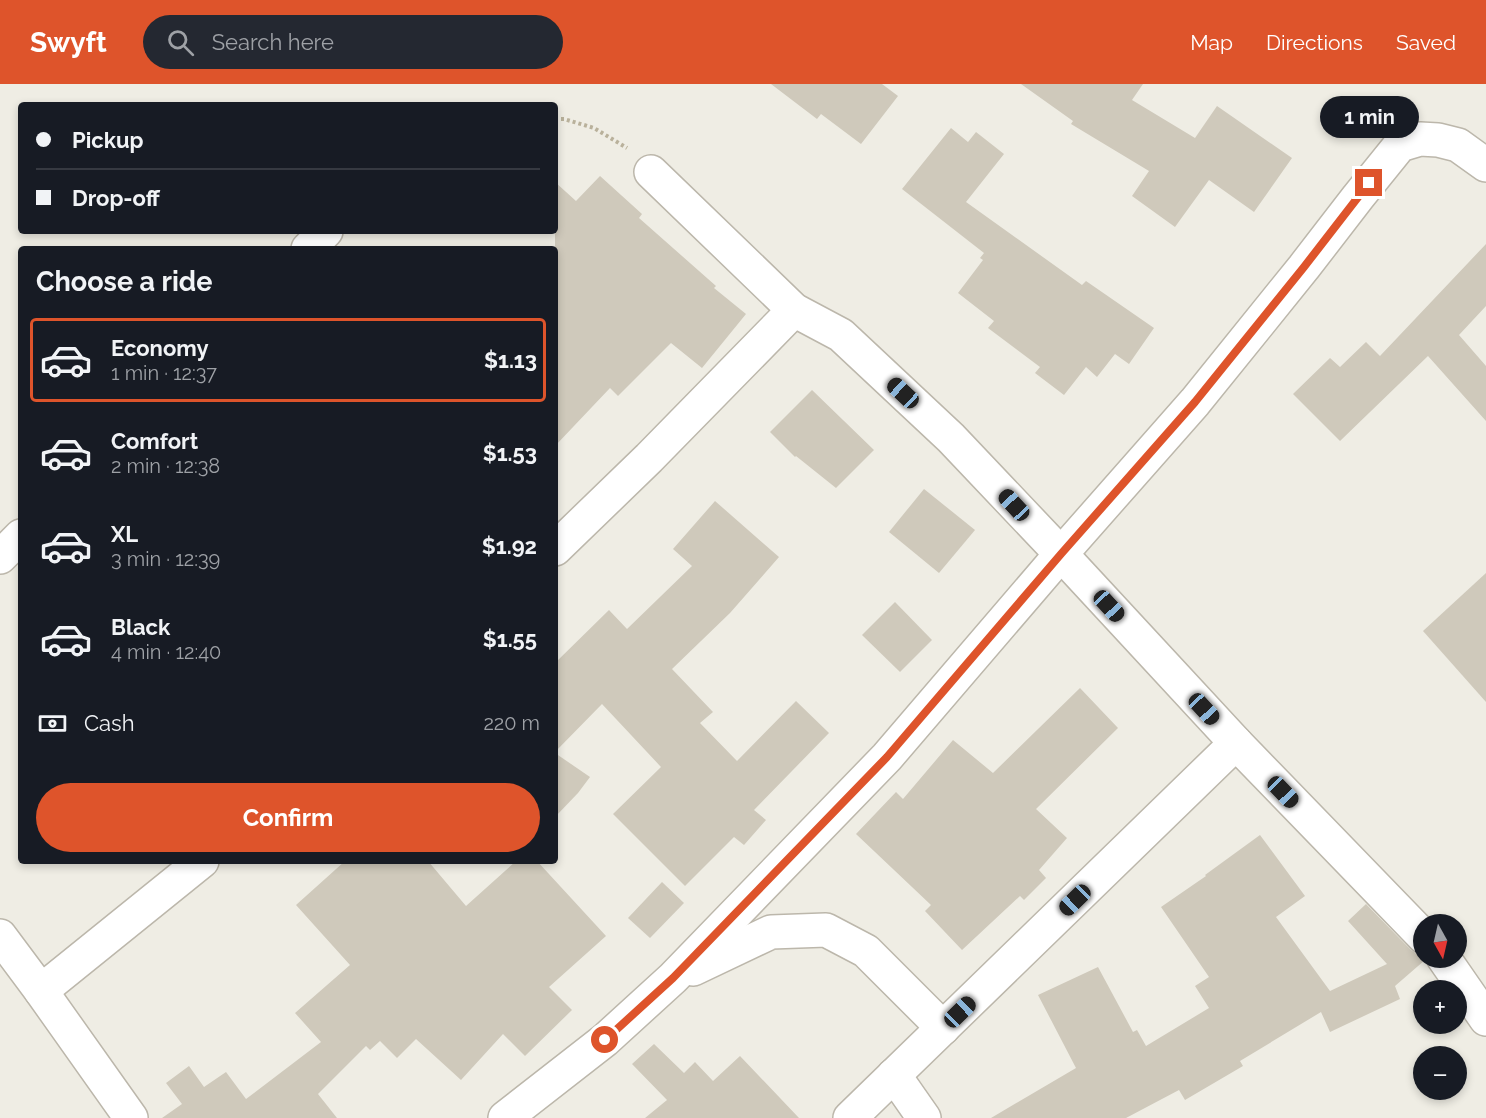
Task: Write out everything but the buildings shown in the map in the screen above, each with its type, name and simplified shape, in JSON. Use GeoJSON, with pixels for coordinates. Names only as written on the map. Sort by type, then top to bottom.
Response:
{"type":"FeatureCollection","features":[{"type":"Feature","properties":{"kind":"street"},"geometry":{"type":"LineString","coordinates":[[505,1118],[605,1040],[673,978],[887,757],[1195,402],[1400,145],[1420,139],[1438,140],[1458,145],[1486,165]]}},
{"type":"Feature","properties":{"kind":"street"},"geometry":{"type":"LineString","coordinates":[[651,172],[794,310],[841,335],[951,438],[1236,743],[1413,926]]}},
{"type":"Feature","properties":{"kind":"street"},"geometry":{"type":"LineString","coordinates":[[311,246],[323,234]]}},
{"type":"Feature","properties":{"kind":"street"},"geometry":{"type":"LineString","coordinates":[[558,546],[649,458],[794,310]]}},
{"type":"Feature","properties":{"kind":"street"},"geometry":{"type":"LineString","coordinates":[[0,557],[18,539]]}},
{"type":"Feature","properties":{"kind":"street"},"geometry":{"type":"LineString","coordinates":[[850,1118],[1236,743]]}},
{"type":"Feature","properties":{"kind":"street"},"geometry":{"type":"LineString","coordinates":[[41,991],[197,864]]}},
{"type":"Feature","properties":{"kind":"street"},"geometry":{"type":"LineString","coordinates":[[673,978],[771,932],[826,930],[866,951],[943,1028]]}},
{"type":"Feature","properties":{"kind":"street"},"geometry":{"type":"LineString","coordinates":[[0,936],[131,1118]]}},
{"type":"Feature","properties":{"kind":"street"},"geometry":{"type":"LineString","coordinates":[[1451,968],[1486,1019]]}},
{"type":"Feature","properties":{"kind":"street"},"geometry":{"type":"LineString","coordinates":[[894,1075],[924,1118]]}},
{"type":"Feature","properties":{"kind":"path"},"geometry":{"type":"LineString","coordinates":[[558,119],[594,128],[630,150],[651,172]]}},
{"type":"Feature","properties":{"kind":"route"},"geometry":{"type":"LineString","coordinates":[[605,1040],[673,978],[887,757],[1195,402],[1369,183]]}}]}
